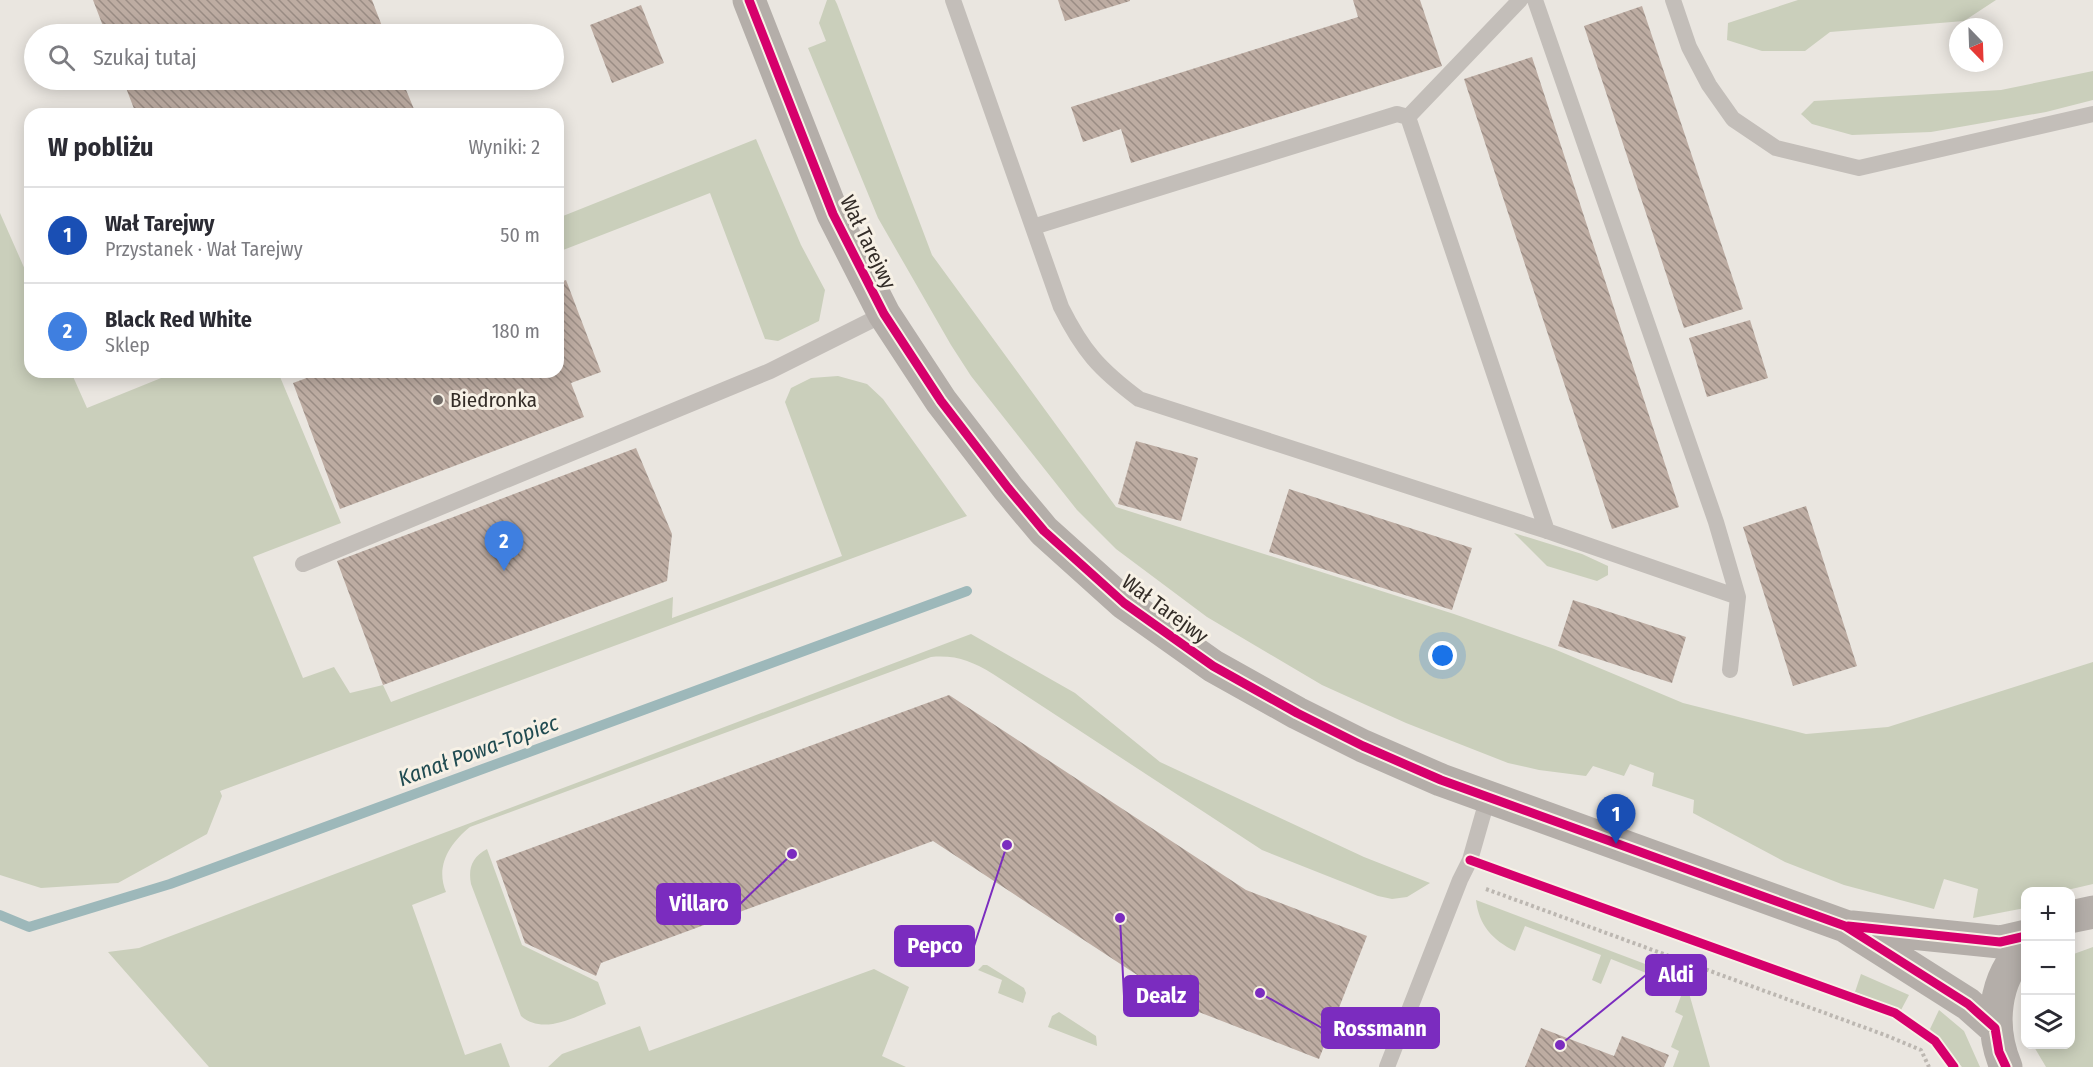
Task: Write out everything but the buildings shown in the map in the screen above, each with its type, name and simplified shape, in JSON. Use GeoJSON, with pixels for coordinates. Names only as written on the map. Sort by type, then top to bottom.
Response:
{"type":"FeatureCollection","features":[{"type":"Feature","properties":{"kind":"street","name":"Wał Tarejwy"},"geometry":{"type":"LineString","coordinates":[[749,0],[833,214],[884,314],[941,401],[1008,488],[1044,531],[1124,603],[1214,666],[1297,713],[1373,750],[1488,797],[1845,926],[1968,1004],[1995,1028]]}},
{"type":"Feature","properties":{"kind":"street"},"geometry":{"type":"LineString","coordinates":[[2075,916],[2093,912]]}},
{"type":"Feature","properties":{"kind":"street","name":"Wał Tarejwy"},"geometry":{"type":"LineString","coordinates":[[1845,926],[2000,942],[2021,937]]}},
{"type":"Feature","properties":{"kind":"street"},"geometry":{"type":"LineString","coordinates":[[2006,1067],[1995,1028],[1997,1001],[2005,975],[2021,953]]}},
{"type":"Feature","properties":{"kind":"lane"},"geometry":{"type":"LineString","coordinates":[[953,0],[1061,307],[1076,337],[1105,374],[1139,399],[1547,531],[1738,597]]}},
{"type":"Feature","properties":{"kind":"lane"},"geometry":{"type":"LineString","coordinates":[[1408,117],[1520,0]]}},
{"type":"Feature","properties":{"kind":"lane"},"geometry":{"type":"LineString","coordinates":[[1535,0],[1716,522],[1738,597],[1730,670]]}},
{"type":"Feature","properties":{"kind":"lane"},"geometry":{"type":"LineString","coordinates":[[1673,0],[1689,47],[1715,93],[1733,119],[1776,148],[1858,168],[2093,114]]}},
{"type":"Feature","properties":{"kind":"lane"},"geometry":{"type":"LineString","coordinates":[[1032,227],[1397,114],[1408,117]]}},
{"type":"Feature","properties":{"kind":"lane"},"geometry":{"type":"LineString","coordinates":[[1408,117],[1547,531]]}},
{"type":"Feature","properties":{"kind":"lane"},"geometry":{"type":"LineString","coordinates":[[303,564],[770,371],[884,314]]}},
{"type":"Feature","properties":{"kind":"lane"},"geometry":{"type":"LineString","coordinates":[[1387,1067],[1460,880],[1470,860],[1488,797]]}},
{"type":"Feature","properties":{"kind":"path"},"geometry":{"type":"LineString","coordinates":[[1460,880],[1885,1035],[1921,1050],[1929,1067]]}},
{"type":"Feature","properties":{"kind":"green space"},"geometry":{"type":"Polygon","coordinates":[[[827,0],[835,0],[932,255],[1116,507],[1454,614],[1554,649],[1683,703],[1806,734],[1888,727],[2093,662],[2093,884],[2075,888],[2021,887],[2021,909],[1973,918],[1978,889],[1944,879],[1934,909],[1844,885],[1785,862],[1693,813],[1694,800],[1652,786],[1654,773],[1630,764],[1624,776],[1593,766],[1586,776],[1539,770],[1508,763],[1406,723],[1322,685],[1207,617],[1116,549],[1077,510],[971,376],[878,218],[808,48],[826,41],[819,23],[827,0]]]}},
{"type":"Feature","properties":{"kind":"green space"},"geometry":{"type":"Polygon","coordinates":[[[1798,0],[1996,0],[1969,18],[1949,18],[1949,22],[1830,32],[1805,51],[1762,51],[1727,40],[1728,23],[1798,0]]]}},
{"type":"Feature","properties":{"kind":"green space"},"geometry":{"type":"Polygon","coordinates":[[[2093,71],[2093,100],[2046,112],[1931,132],[1852,135],[1812,124],[1801,114],[1814,101],[2001,90],[2093,71]]]}},
{"type":"Feature","properties":{"kind":"green space"},"geometry":{"type":"Polygon","coordinates":[[[756,139],[801,245],[825,290],[819,321],[778,341],[765,339],[710,193],[564,250],[564,216],[756,139]]]}},
{"type":"Feature","properties":{"kind":"green space"},"geometry":{"type":"Polygon","coordinates":[[[0,213],[24,267],[24,378],[74,378],[87,408],[161,378],[281,378],[341,523],[253,557],[303,678],[334,667],[350,693],[383,685],[391,702],[673,597],[672,618],[842,556],[785,402],[791,388],[811,378],[838,376],[867,384],[883,399],[967,516],[220,791],[222,796],[207,834],[118,883],[41,888],[0,875],[0,213]]]}},
{"type":"Feature","properties":{"kind":"green space"},"geometry":{"type":"Polygon","coordinates":[[[1514,533],[1582,554],[1608,566],[1608,575],[1597,581],[1547,566],[1514,533]]]}},
{"type":"Feature","properties":{"kind":"green space"},"geometry":{"type":"Polygon","coordinates":[[[971,634],[1075,693],[1160,762],[1364,857],[1430,883],[1407,897],[1392,899],[1378,896],[1262,850],[993,674],[964,660],[931,657],[470,827],[463,833],[456,840],[443,864],[442,873],[446,892],[412,905],[465,1055],[501,1043],[510,1067],[209,1067],[108,952],[139,948],[971,634]]]}},
{"type":"Feature","properties":{"kind":"green space"},"geometry":{"type":"Polygon","coordinates":[[[487,849],[522,945],[598,982],[606,1004],[574,1018],[552,1024],[530,1022],[521,1016],[471,884],[472,864],[487,849]]]}},
{"type":"Feature","properties":{"kind":"green space"},"geometry":{"type":"Polygon","coordinates":[[[1476,900],[1685,979],[1710,1067],[1673,1067],[1679,1051],[1671,1047],[1683,1016],[1675,1012],[1684,988],[1611,959],[1601,984],[1592,980],[1601,955],[1525,926],[1515,951],[1493,937],[1488,931],[1480,917],[1476,900]]]}},
{"type":"Feature","properties":{"kind":"green space"},"geometry":{"type":"Polygon","coordinates":[[[2093,947],[2093,1067],[2046,1067],[2035,1049],[2075,1049],[2075,954],[2093,947]]]}},
{"type":"Feature","properties":{"kind":"green space"},"geometry":{"type":"Polygon","coordinates":[[[983,965],[987,965],[1024,988],[1026,993],[1023,1003],[998,993],[1002,980],[978,970],[983,965]]]}},
{"type":"Feature","properties":{"kind":"green space"},"geometry":{"type":"Polygon","coordinates":[[[874,969],[909,987],[882,1056],[906,1067],[548,1067],[562,1054],[640,1026],[649,1051],[874,969]]]}},
{"type":"Feature","properties":{"kind":"green space"},"geometry":{"type":"Polygon","coordinates":[[[1861,974],[1909,995],[1901,1010],[1855,992],[1861,974]]]}},
{"type":"Feature","properties":{"kind":"green space"},"geometry":{"type":"Polygon","coordinates":[[[1939,1010],[1964,1031],[1980,1067],[1962,1067],[1930,1029],[1939,1010]]]}},
{"type":"Feature","properties":{"kind":"green space"},"geometry":{"type":"Polygon","coordinates":[[[1059,1012],[1096,1036],[1097,1046],[1048,1027],[1052,1016],[1059,1012]]]}},
{"type":"Feature","properties":{"kind":"waterway","name":"Kanał Powa-Topiec"},"geometry":{"type":"LineString","coordinates":[[0,915],[29,927],[170,884],[967,591]]}},
{"type":"Feature","properties":{"kind":"cycle path"},"geometry":{"type":"LineString","coordinates":[[749,0],[833,214],[884,314],[941,401],[1008,488],[1044,531],[1124,603],[1213,666],[1297,713],[1363,746],[1441,780],[1845,926],[1968,1004],[1995,1028],[1999,1052],[2006,1067]]}},
{"type":"Feature","properties":{"kind":"cycle path"},"geometry":{"type":"LineString","coordinates":[[1470,860],[1895,1013],[1935,1041],[1954,1067]]}},
{"type":"Feature","properties":{"kind":"cycle path"},"geometry":{"type":"LineString","coordinates":[[1848,926],[2000,942],[2021,937]]}},
{"type":"Feature","properties":{"kind":"place","name":"Biedronka"},"geometry":{"type":"Point","coordinates":[438,400]}},
{"type":"Feature","properties":{"kind":"place","name":"Black Red White"},"geometry":{"type":"Point","coordinates":[504,571]}},
{"type":"Feature","properties":{"kind":"place","name":"Wał Tarejwy"},"geometry":{"type":"Point","coordinates":[1616,844]}},
{"type":"Feature","properties":{"kind":"place","name":"Pepco"},"geometry":{"type":"Point","coordinates":[1007,845]}},
{"type":"Feature","properties":{"kind":"place","name":"Villaro"},"geometry":{"type":"Point","coordinates":[792,854]}},
{"type":"Feature","properties":{"kind":"place","name":"Dealz"},"geometry":{"type":"Point","coordinates":[1120,918]}},
{"type":"Feature","properties":{"kind":"place","name":"Rossmann"},"geometry":{"type":"Point","coordinates":[1260,993]}},
{"type":"Feature","properties":{"kind":"place","name":"Aldi"},"geometry":{"type":"Point","coordinates":[1560,1045]}}]}
